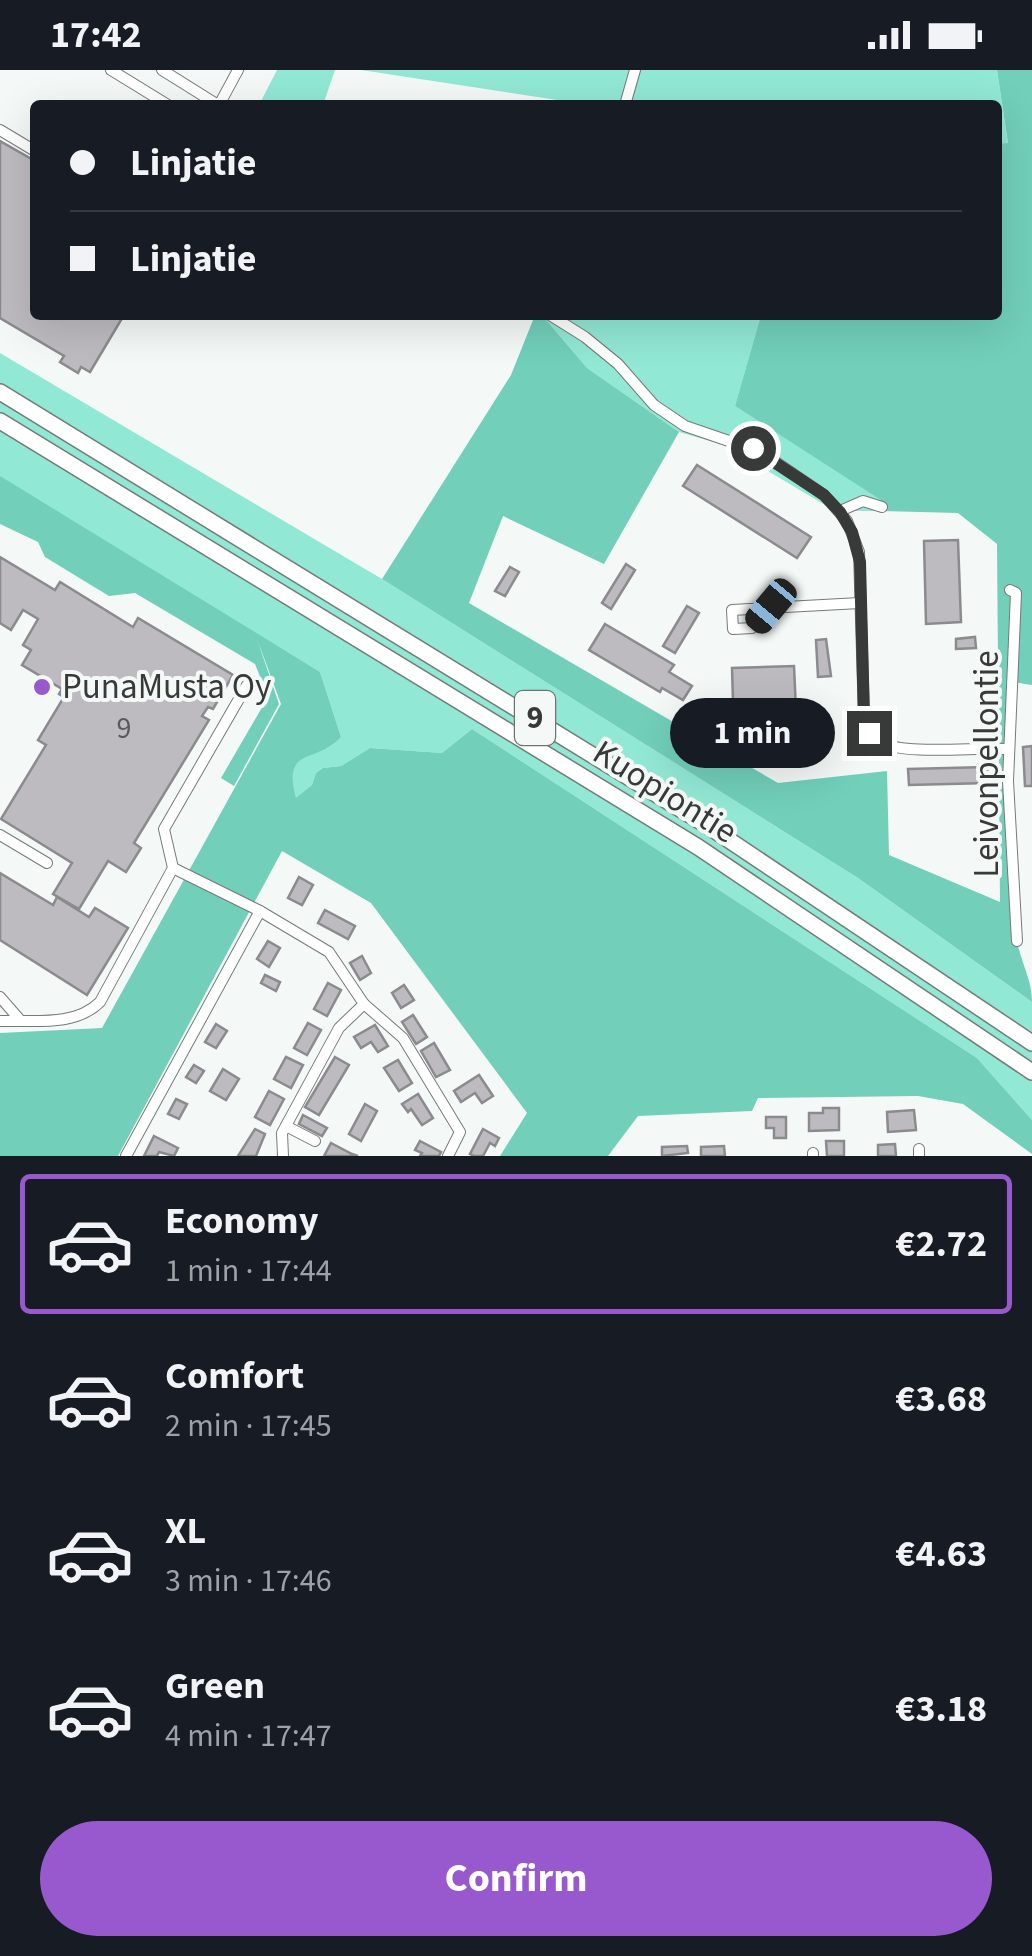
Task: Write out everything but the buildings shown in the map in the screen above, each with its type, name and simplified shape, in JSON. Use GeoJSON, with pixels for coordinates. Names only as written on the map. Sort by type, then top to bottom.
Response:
{"type":"FeatureCollection","features":[{"type":"Feature","properties":{"kind":"highway","name":"Kuopiontie"},"geometry":{"type":"LineString","coordinates":[[0,392],[708,826],[1032,1044]]}},
{"type":"Feature","properties":{"kind":"highway","name":"Kuopiontie"},"geometry":{"type":"LineString","coordinates":[[0,421],[680,836],[1030,1068]]}},
{"type":"Feature","properties":{"kind":"street"},"geometry":{"type":"LineString","coordinates":[[111,70],[160,100]]}},
{"type":"Feature","properties":{"kind":"street"},"geometry":{"type":"LineString","coordinates":[[162,70],[210,100]]}},
{"type":"Feature","properties":{"kind":"street"},"geometry":{"type":"LineString","coordinates":[[221,100],[238,70]]}},
{"type":"Feature","properties":{"kind":"street"},"geometry":{"type":"LineString","coordinates":[[626,100],[635,70]]}},
{"type":"Feature","properties":{"kind":"street"},"geometry":{"type":"LineString","coordinates":[[0,130],[30,148]]}},
{"type":"Feature","properties":{"kind":"street"},"geometry":{"type":"LineString","coordinates":[[561,320],[618,364],[654,405],[685,426],[761,452],[824,495],[840,512],[858,552],[864,718],[869,733],[878,742],[897,749],[1008,749]]}},
{"type":"Feature","properties":{"kind":"street"},"geometry":{"type":"LineString","coordinates":[[840,512],[864,500],[882,507]]}},
{"type":"Feature","properties":{"kind":"street","name":"Leivonpellontie"},"geometry":{"type":"LineString","coordinates":[[1010,590],[1016,594],[1008,749],[1017,942]]}},
{"type":"Feature","properties":{"kind":"street"},"geometry":{"type":"LineString","coordinates":[[771,606],[860,603]]}},
{"type":"Feature","properties":{"kind":"street"},"geometry":{"type":"LineString","coordinates":[[0,1021],[76,1018],[88,1014],[100,1002],[173,868],[164,829],[247,684]]}},
{"type":"Feature","properties":{"kind":"street"},"geometry":{"type":"LineString","coordinates":[[0,835],[47,863]]}},
{"type":"Feature","properties":{"kind":"street"},"geometry":{"type":"LineString","coordinates":[[173,868],[260,910],[329,952],[364,1004],[402,1038],[460,1132],[448,1156]]}},
{"type":"Feature","properties":{"kind":"street"},"geometry":{"type":"LineString","coordinates":[[126,1156],[260,910]]}},
{"type":"Feature","properties":{"kind":"street"},"geometry":{"type":"LineString","coordinates":[[0,996],[20,1020]]}},
{"type":"Feature","properties":{"kind":"street"},"geometry":{"type":"LineString","coordinates":[[283,1156],[282,1133],[340,1028],[364,1004]]}},
{"type":"Feature","properties":{"kind":"street"},"geometry":{"type":"LineString","coordinates":[[286,1126],[315,1141]]}},
{"type":"Feature","properties":{"kind":"green space"},"geometry":{"type":"Polygon","coordinates":[[[277,70],[335,70],[325,100],[262,100],[277,70]]]}},
{"type":"Feature","properties":{"kind":"green space"},"geometry":{"type":"Polygon","coordinates":[[[361,70],[997,70],[1001,100],[557,100],[361,70]]]}},
{"type":"Feature","properties":{"kind":"green space"},"geometry":{"type":"Polygon","coordinates":[[[997,70],[1032,70],[1032,685],[1013,682],[1008,749],[1017,941],[1032,1002],[858,878],[382,579],[511,375],[533,320],[546,320],[587,368],[679,432],[604,564],[503,516],[469,603],[778,783],[887,771],[889,855],[1000,902],[997,544],[958,513],[881,511],[881,500],[735,406],[760,320],[1002,320],[1002,144],[1008,143],[997,70]]]}},
{"type":"Feature","properties":{"kind":"green space"},"geometry":{"type":"Polygon","coordinates":[[[1002,104],[1008,144],[1002,144],[1002,104]]]}},
{"type":"Feature","properties":{"kind":"green space"},"geometry":{"type":"Polygon","coordinates":[[[546,320],[760,320],[735,406],[882,500],[881,511],[835,511],[724,445],[679,432],[587,368],[546,320]]]}},
{"type":"Feature","properties":{"kind":"green space"},"geometry":{"type":"Polygon","coordinates":[[[0,353],[382,579],[858,878],[1032,1002],[1032,1120],[977,1058],[472,729],[442,753],[370,748],[341,766],[323,768],[296,799],[293,769],[297,762],[341,737],[320,672],[0,479],[0,353]]]}},
{"type":"Feature","properties":{"kind":"green space"},"geometry":{"type":"Polygon","coordinates":[[[0,476],[320,672],[341,737],[297,763],[293,781],[296,798],[312,785],[316,773],[323,768],[341,766],[370,748],[442,753],[472,729],[977,1058],[1032,1120],[1032,1154],[963,1104],[918,1096],[758,1098],[752,1111],[638,1116],[608,1156],[500,1156],[527,1113],[371,903],[282,851],[118,1156],[0,1156],[0,1033],[102,1028],[281,704],[257,639],[279,704],[234,786],[221,778],[268,697],[255,664],[135,593],[109,596],[45,557],[38,542],[0,524],[0,476]]]}},
{"type":"Feature","properties":{"kind":"place","name":"PunaMusta Oy"},"geometry":{"type":"Point","coordinates":[42,687]}},
{"type":"Feature","properties":{"kind":"route"},"geometry":{"type":"LineString","coordinates":[[753,448],[824,495],[852,532],[860,562],[864,718],[869,733]]}}]}
